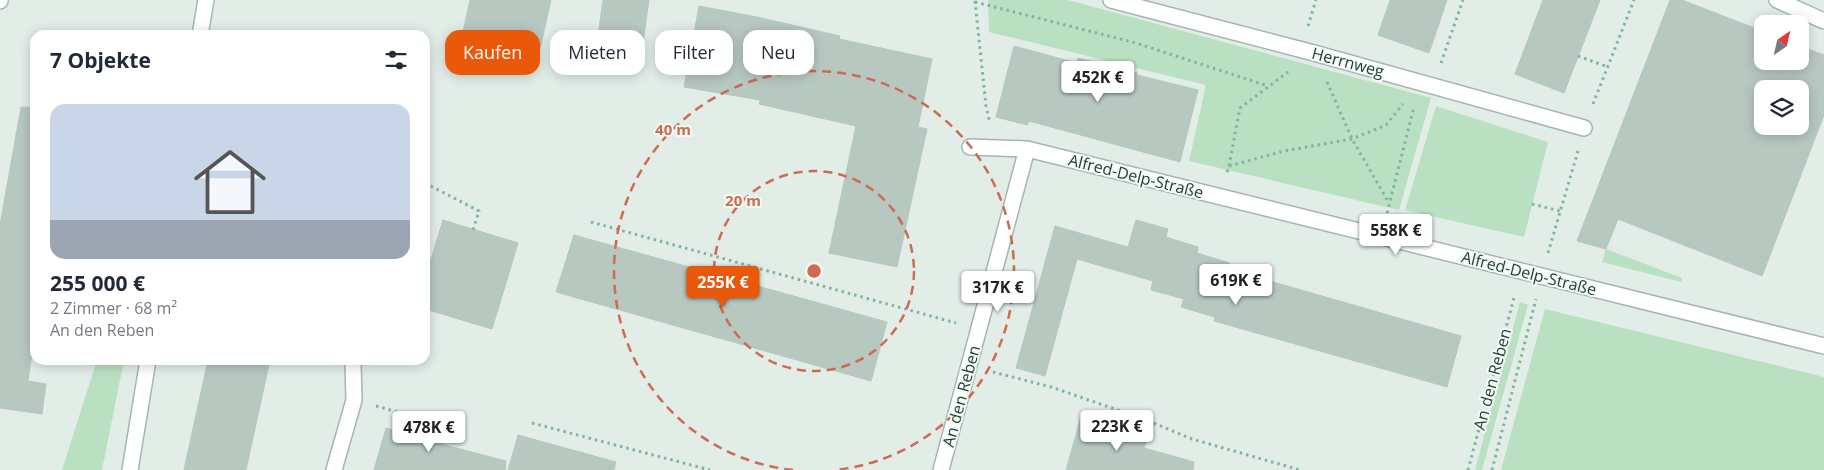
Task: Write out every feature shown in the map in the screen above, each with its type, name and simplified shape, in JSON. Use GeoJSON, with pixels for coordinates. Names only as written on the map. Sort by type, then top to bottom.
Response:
{"type":"FeatureCollection","features":[{"type":"Feature","properties":{"kind":"street"},"geometry":{"type":"LineString","coordinates":[[201,30],[206,0]]}},
{"type":"Feature","properties":{"kind":"street","name":"Herrnweg"},"geometry":{"type":"LineString","coordinates":[[1111,0],[1314,53],[1584,128]]}},
{"type":"Feature","properties":{"kind":"street"},"geometry":{"type":"LineString","coordinates":[[1776,0],[1824,21]]}},
{"type":"Feature","properties":{"kind":"street","name":"Alfred-Delp-Straße"},"geometry":{"type":"LineString","coordinates":[[970,147],[1027,149],[1824,346]]}},
{"type":"Feature","properties":{"kind":"street","name":"An den Reben"},"geometry":{"type":"LineString","coordinates":[[941,470],[1027,149]]}},
{"type":"Feature","properties":{"kind":"street"},"geometry":{"type":"LineString","coordinates":[[130,470],[147,365]]}},
{"type":"Feature","properties":{"kind":"street"},"geometry":{"type":"LineString","coordinates":[[334,470],[354,400],[353,365]]}},
{"type":"Feature","properties":{"kind":"path"},"geometry":{"type":"LineString","coordinates":[[1381,236],[1389,203],[1427,84],[1463,0]]}},
{"type":"Feature","properties":{"kind":"path"},"geometry":{"type":"LineString","coordinates":[[990,125],[986,106],[975,1],[1136,43],[1269,86]]}},
{"type":"Feature","properties":{"kind":"path"},"geometry":{"type":"LineString","coordinates":[[1217,196],[1229,166],[1240,108],[1314,53],[1352,138],[1389,203]]}},
{"type":"Feature","properties":{"kind":"path"},"geometry":{"type":"LineString","coordinates":[[1578,56],[1608,67]]}},
{"type":"Feature","properties":{"kind":"path"},"geometry":{"type":"LineString","coordinates":[[1229,166],[1284,150],[1352,138],[1386,125],[1427,84]]}},
{"type":"Feature","properties":{"kind":"path"},"geometry":{"type":"LineString","coordinates":[[430,186],[479,211],[473,230]]}},
{"type":"Feature","properties":{"kind":"path"},"geometry":{"type":"LineString","coordinates":[[1532,204],[1560,211]]}},
{"type":"Feature","properties":{"kind":"path"},"geometry":{"type":"LineString","coordinates":[[591,222],[978,330]]}},
{"type":"Feature","properties":{"kind":"path","name":"An den Reben"},"geometry":{"type":"LineString","coordinates":[[1468,470],[1516,288]]}},
{"type":"Feature","properties":{"kind":"path"},"geometry":{"type":"LineString","coordinates":[[1492,470],[1534,306]]}},
{"type":"Feature","properties":{"kind":"path"},"geometry":{"type":"LineString","coordinates":[[969,365],[1051,386],[1144,418],[1192,438],[1300,470]]}},
{"type":"Feature","properties":{"kind":"path"},"geometry":{"type":"LineString","coordinates":[[354,400],[430,421],[428,426]]}},
{"type":"Feature","properties":{"kind":"path"},"geometry":{"type":"LineString","coordinates":[[532,423],[710,470]]}},
{"type":"Feature","properties":{"kind":"green space"},"geometry":{"type":"Polygon","coordinates":[[[988,0],[1068,0],[1431,98],[1399,210],[1189,161],[1206,85],[989,32],[988,0]]]}},
{"type":"Feature","properties":{"kind":"green space"},"geometry":{"type":"Polygon","coordinates":[[[1436,106],[1548,142],[1524,237],[1405,210],[1436,106]]]}},
{"type":"Feature","properties":{"kind":"green space"},"geometry":{"type":"Polygon","coordinates":[[[1606,249],[1682,278],[1681,282],[1602,262],[1606,249]]]}},
{"type":"Feature","properties":{"kind":"green space"},"geometry":{"type":"Polygon","coordinates":[[[1520,302],[1528,305],[1482,470],[1475,470],[1520,302]]]}},
{"type":"Feature","properties":{"kind":"green space"},"geometry":{"type":"Polygon","coordinates":[[[1545,309],[1824,377],[1824,470],[1501,470],[1545,309]]]}},
{"type":"Feature","properties":{"kind":"green space"},"geometry":{"type":"Polygon","coordinates":[[[95,365],[123,365],[102,470],[62,470],[95,365]]]}},
{"type":"Feature","properties":{"kind":"building"},"geometry":{"type":"Polygon","coordinates":[[[470,0],[551,0],[540,49],[540,30],[463,30],[470,0]]]}},
{"type":"Feature","properties":{"kind":"building"},"geometry":{"type":"Polygon","coordinates":[[[603,0],[649,0],[645,30],[599,30],[603,0]]]}},
{"type":"Feature","properties":{"kind":"building"},"geometry":{"type":"Polygon","coordinates":[[[1390,0],[1447,0],[1429,53],[1378,35],[1390,0]]]}},
{"type":"Feature","properties":{"kind":"building"},"geometry":{"type":"Polygon","coordinates":[[[1543,0],[1600,0],[1564,93],[1515,74],[1543,0]]]}},
{"type":"Feature","properties":{"kind":"building"},"geometry":{"type":"Polygon","coordinates":[[[1670,0],[1682,0],[1754,28],[1754,70],[1809,70],[1809,49],[1824,55],[1824,115],[1762,276],[1618,219],[1606,249],[1577,241],[1670,0]]]}},
{"type":"Feature","properties":{"kind":"building"},"geometry":{"type":"Polygon","coordinates":[[[699,6],[814,30],[743,30],[743,75],[814,75],[814,30],[840,36],[839,39],[932,59],[918,127],[927,129],[897,267],[829,253],[856,126],[759,104],[760,100],[684,87],[686,75],[733,75],[733,30],[695,30],[699,6]]]}},
{"type":"Feature","properties":{"kind":"building"},"geometry":{"type":"Polygon","coordinates":[[[1014,46],[1077,63],[1078,58],[1198,90],[1180,162],[1029,121],[1027,125],[996,117],[1014,46]]]}},
{"type":"Feature","properties":{"kind":"building"},"geometry":{"type":"Polygon","coordinates":[[[21,107],[30,108],[30,365],[28,381],[46,384],[42,414],[0,408],[0,225],[21,107]]]}},
{"type":"Feature","properties":{"kind":"building"},"geometry":{"type":"Polygon","coordinates":[[[443,220],[518,243],[492,329],[430,310],[430,263],[443,220]]]}},
{"type":"Feature","properties":{"kind":"building"},"geometry":{"type":"Polygon","coordinates":[[[1136,220],[1168,229],[1166,237],[1198,247],[1197,253],[1230,263],[1228,269],[1461,336],[1447,387],[1214,321],[1215,317],[1181,307],[1184,299],[1151,290],[1153,281],[1077,259],[1045,376],[1016,368],[1055,226],[1128,247],[1136,220]]]}},
{"type":"Feature","properties":{"kind":"building"},"geometry":{"type":"Polygon","coordinates":[[[574,235],[887,322],[871,381],[556,292],[574,235]]]}},
{"type":"Feature","properties":{"kind":"building"},"geometry":{"type":"Polygon","coordinates":[[[207,365],[269,365],[246,470],[184,470],[207,365]]]}},
{"type":"Feature","properties":{"kind":"building"},"geometry":{"type":"Polygon","coordinates":[[[1081,417],[1113,426],[1111,432],[1146,442],[1144,448],[1194,462],[1193,470],[1066,470],[1081,417]]]}},
{"type":"Feature","properties":{"kind":"building"},"geometry":{"type":"Polygon","coordinates":[[[414,422],[445,431],[441,444],[506,461],[505,470],[374,470],[386,428],[411,435],[414,422]]]}},
{"type":"Feature","properties":{"kind":"building"},"geometry":{"type":"Polygon","coordinates":[[[518,435],[616,462],[614,470],[508,470],[518,435]]]}}]}
